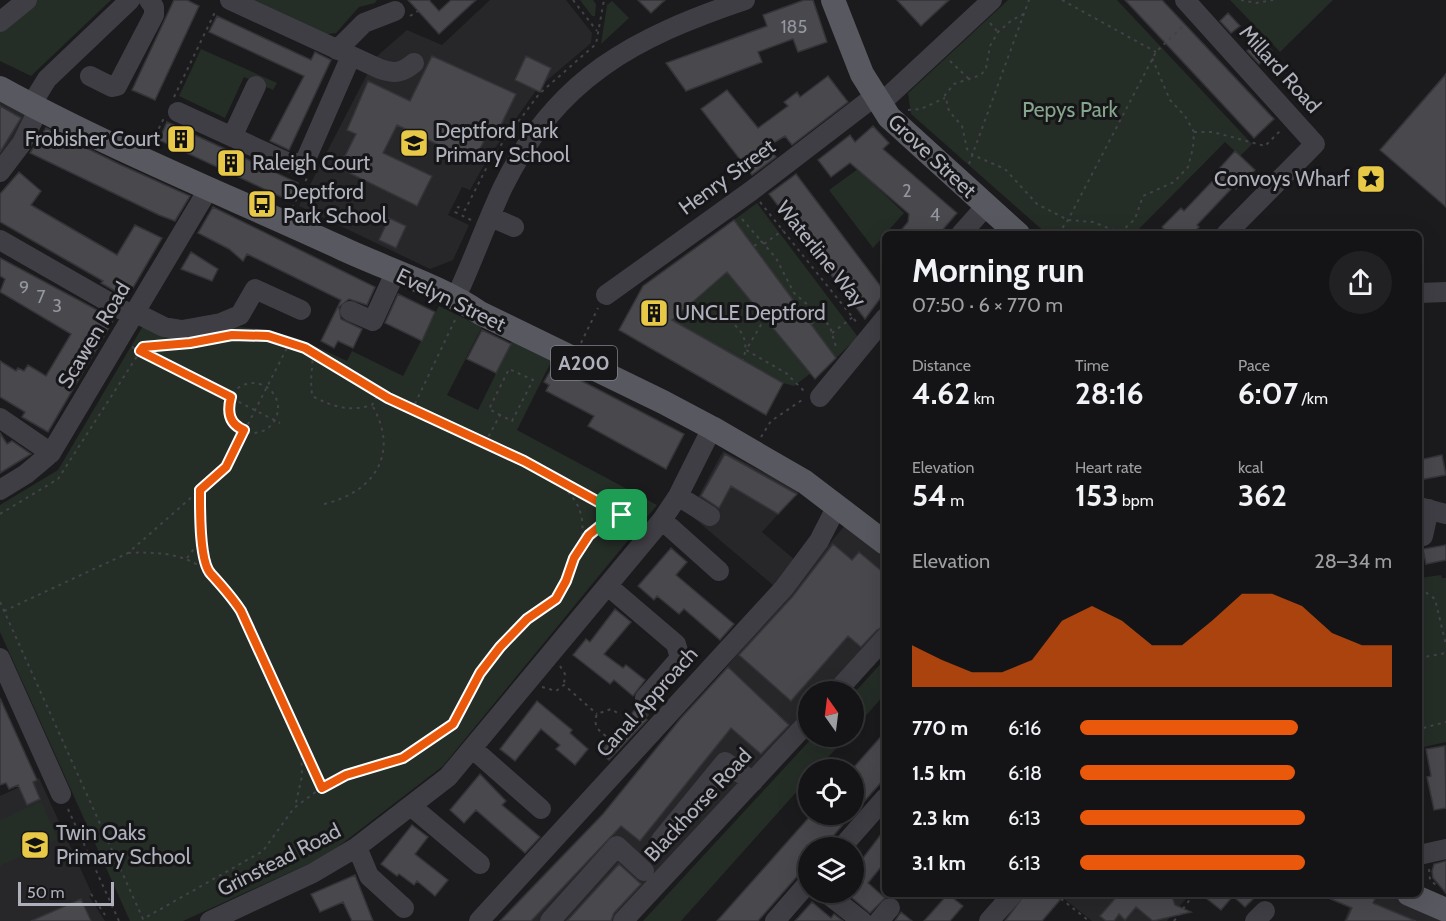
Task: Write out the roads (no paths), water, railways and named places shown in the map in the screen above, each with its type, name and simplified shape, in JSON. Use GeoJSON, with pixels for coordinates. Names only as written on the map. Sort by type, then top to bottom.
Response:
{"type":"FeatureCollection","features":[{"type":"Feature","properties":{"kind":"main road","name":"Grove Street"},"geometry":{"type":"LineString","coordinates":[[833,0],[862,74],[881,106],[1015,231]]}},
{"type":"Feature","properties":{"kind":"main road","name":"Evelyn Street"},"geometry":{"type":"LineString","coordinates":[[0,88],[209,188],[395,273],[457,306],[480,313],[663,402],[805,482],[882,541]]}},
{"type":"Feature","properties":{"kind":"main road"},"geometry":{"type":"LineString","coordinates":[[1422,896],[1443,899]]}},
{"type":"Feature","properties":{"kind":"street"},"geometry":{"type":"LineString","coordinates":[[0,22],[27,0]]}},
{"type":"Feature","properties":{"kind":"street"},"geometry":{"type":"LineString","coordinates":[[0,171],[22,143],[47,79],[130,0]]}},
{"type":"Feature","properties":{"kind":"street"},"geometry":{"type":"LineString","coordinates":[[90,76],[112,87],[117,86],[154,15],[154,7],[149,0]]}},
{"type":"Feature","properties":{"kind":"street"},"geometry":{"type":"LineString","coordinates":[[457,306],[503,188],[542,125],[577,87],[624,51],[650,36],[745,0]]}},
{"type":"Feature","properties":{"kind":"street","name":"Henry Street"},"geometry":{"type":"LineString","coordinates":[[606,295],[751,191],[881,106],[992,0]]}},
{"type":"Feature","properties":{"kind":"street"},"geometry":{"type":"LineString","coordinates":[[223,5],[394,73],[404,72],[414,63]]}},
{"type":"Feature","properties":{"kind":"street","name":"Millard Road"},"geometry":{"type":"LineString","coordinates":[[1191,7],[1315,144],[1229,231]]}},
{"type":"Feature","properties":{"kind":"street"},"geometry":{"type":"LineString","coordinates":[[172,108],[289,163],[300,163],[306,159],[364,23],[395,11]]}},
{"type":"Feature","properties":{"kind":"street"},"geometry":{"type":"LineString","coordinates":[[232,137],[256,86]]}},
{"type":"Feature","properties":{"kind":"street","name":"Scawen Road"},"geometry":{"type":"LineString","coordinates":[[0,490],[26,474],[51,453],[209,188]]}},
{"type":"Feature","properties":{"kind":"street"},"geometry":{"type":"LineString","coordinates":[[964,231],[986,206]]}},
{"type":"Feature","properties":{"kind":"street"},"geometry":{"type":"LineString","coordinates":[[491,217],[514,227]]}},
{"type":"Feature","properties":{"kind":"street"},"geometry":{"type":"LineString","coordinates":[[0,240],[134,315],[164,327],[191,329],[240,315],[255,289],[301,310]]}},
{"type":"Feature","properties":{"kind":"street"},"geometry":{"type":"LineString","coordinates":[[350,311],[373,321],[395,273]]}},
{"type":"Feature","properties":{"kind":"street"},"geometry":{"type":"LineString","coordinates":[[1422,293],[1446,292]]}},
{"type":"Feature","properties":{"kind":"street"},"geometry":{"type":"LineString","coordinates":[[820,397],[882,321]]}},
{"type":"Feature","properties":{"kind":"street"},"geometry":{"type":"LineString","coordinates":[[0,418],[51,453]]}},
{"type":"Feature","properties":{"kind":"street","name":"Grinstead Road"},"geometry":{"type":"LineString","coordinates":[[210,921],[313,873],[357,847],[448,777],[657,527],[678,496],[712,428]]}},
{"type":"Feature","properties":{"kind":"street"},"geometry":{"type":"LineString","coordinates":[[678,496],[710,516]]}},
{"type":"Feature","properties":{"kind":"street"},"geometry":{"type":"LineString","coordinates":[[1423,536],[1428,503]]}},
{"type":"Feature","properties":{"kind":"street","name":"Canal Approach"},"geometry":{"type":"LineString","coordinates":[[479,921],[784,588],[819,541],[837,506]]}},
{"type":"Feature","properties":{"kind":"street"},"geometry":{"type":"LineString","coordinates":[[657,527],[719,571]]}},
{"type":"Feature","properties":{"kind":"street"},"geometry":{"type":"LineString","coordinates":[[608,586],[676,645],[680,658],[645,698]]}},
{"type":"Feature","properties":{"kind":"street"},"geometry":{"type":"LineString","coordinates":[[846,681],[882,641]]}},
{"type":"Feature","properties":{"kind":"street"},"geometry":{"type":"LineString","coordinates":[[0,658],[61,794]]}},
{"type":"Feature","properties":{"kind":"street","name":"Blackhorse Road"},"geometry":{"type":"LineString","coordinates":[[623,921],[798,733]]}},
{"type":"Feature","properties":{"kind":"street"},"geometry":{"type":"LineString","coordinates":[[473,748],[541,809]]}},
{"type":"Feature","properties":{"kind":"street"},"geometry":{"type":"LineString","coordinates":[[661,840],[725,762],[753,782]]}},
{"type":"Feature","properties":{"kind":"street"},"geometry":{"type":"LineString","coordinates":[[851,837],[882,801]]}},
{"type":"Feature","properties":{"kind":"street"},"geometry":{"type":"LineString","coordinates":[[411,806],[480,864]]}},
{"type":"Feature","properties":{"kind":"street"},"geometry":{"type":"LineString","coordinates":[[550,921],[617,846],[644,871]]}},
{"type":"Feature","properties":{"kind":"street"},"geometry":{"type":"LineString","coordinates":[[357,847],[369,876],[404,908]]}},
{"type":"Feature","properties":{"kind":"street"},"geometry":{"type":"LineString","coordinates":[[1424,858],[1446,849]]}},
{"type":"Feature","properties":{"kind":"street"},"geometry":{"type":"LineString","coordinates":[[775,921],[798,895]]}},
{"type":"Feature","properties":{"kind":"street"},"geometry":{"type":"LineString","coordinates":[[989,921],[1010,897]]}},
{"type":"Feature","properties":{"kind":"street"},"geometry":{"type":"LineString","coordinates":[[839,903],[862,921]]}},
{"type":"Feature","properties":{"kind":"place","name":"Frobisher Court"},"geometry":{"type":"Point","coordinates":[181,139]}},
{"type":"Feature","properties":{"kind":"place","name":"Deptford Park Primary School"},"geometry":{"type":"Point","coordinates":[414,143]}},
{"type":"Feature","properties":{"kind":"place","name":"Raleigh Court"},"geometry":{"type":"Point","coordinates":[231,163]}},
{"type":"Feature","properties":{"kind":"place","name":"Convoys Wharf"},"geometry":{"type":"Point","coordinates":[1371,179]}},
{"type":"Feature","properties":{"kind":"place","name":"Deptford Park School"},"geometry":{"type":"Point","coordinates":[262,204]}},
{"type":"Feature","properties":{"kind":"place","name":"UNCLE Deptford"},"geometry":{"type":"Point","coordinates":[654,313]}},
{"type":"Feature","properties":{"kind":"place","name":"Twin Oaks Primary School"},"geometry":{"type":"Point","coordinates":[35,845]}},
{"type":"Feature","properties":{"kind":"park label","name":"Pepys Park"},"geometry":{"type":"Point","coordinates":[1070,110]}}]}
